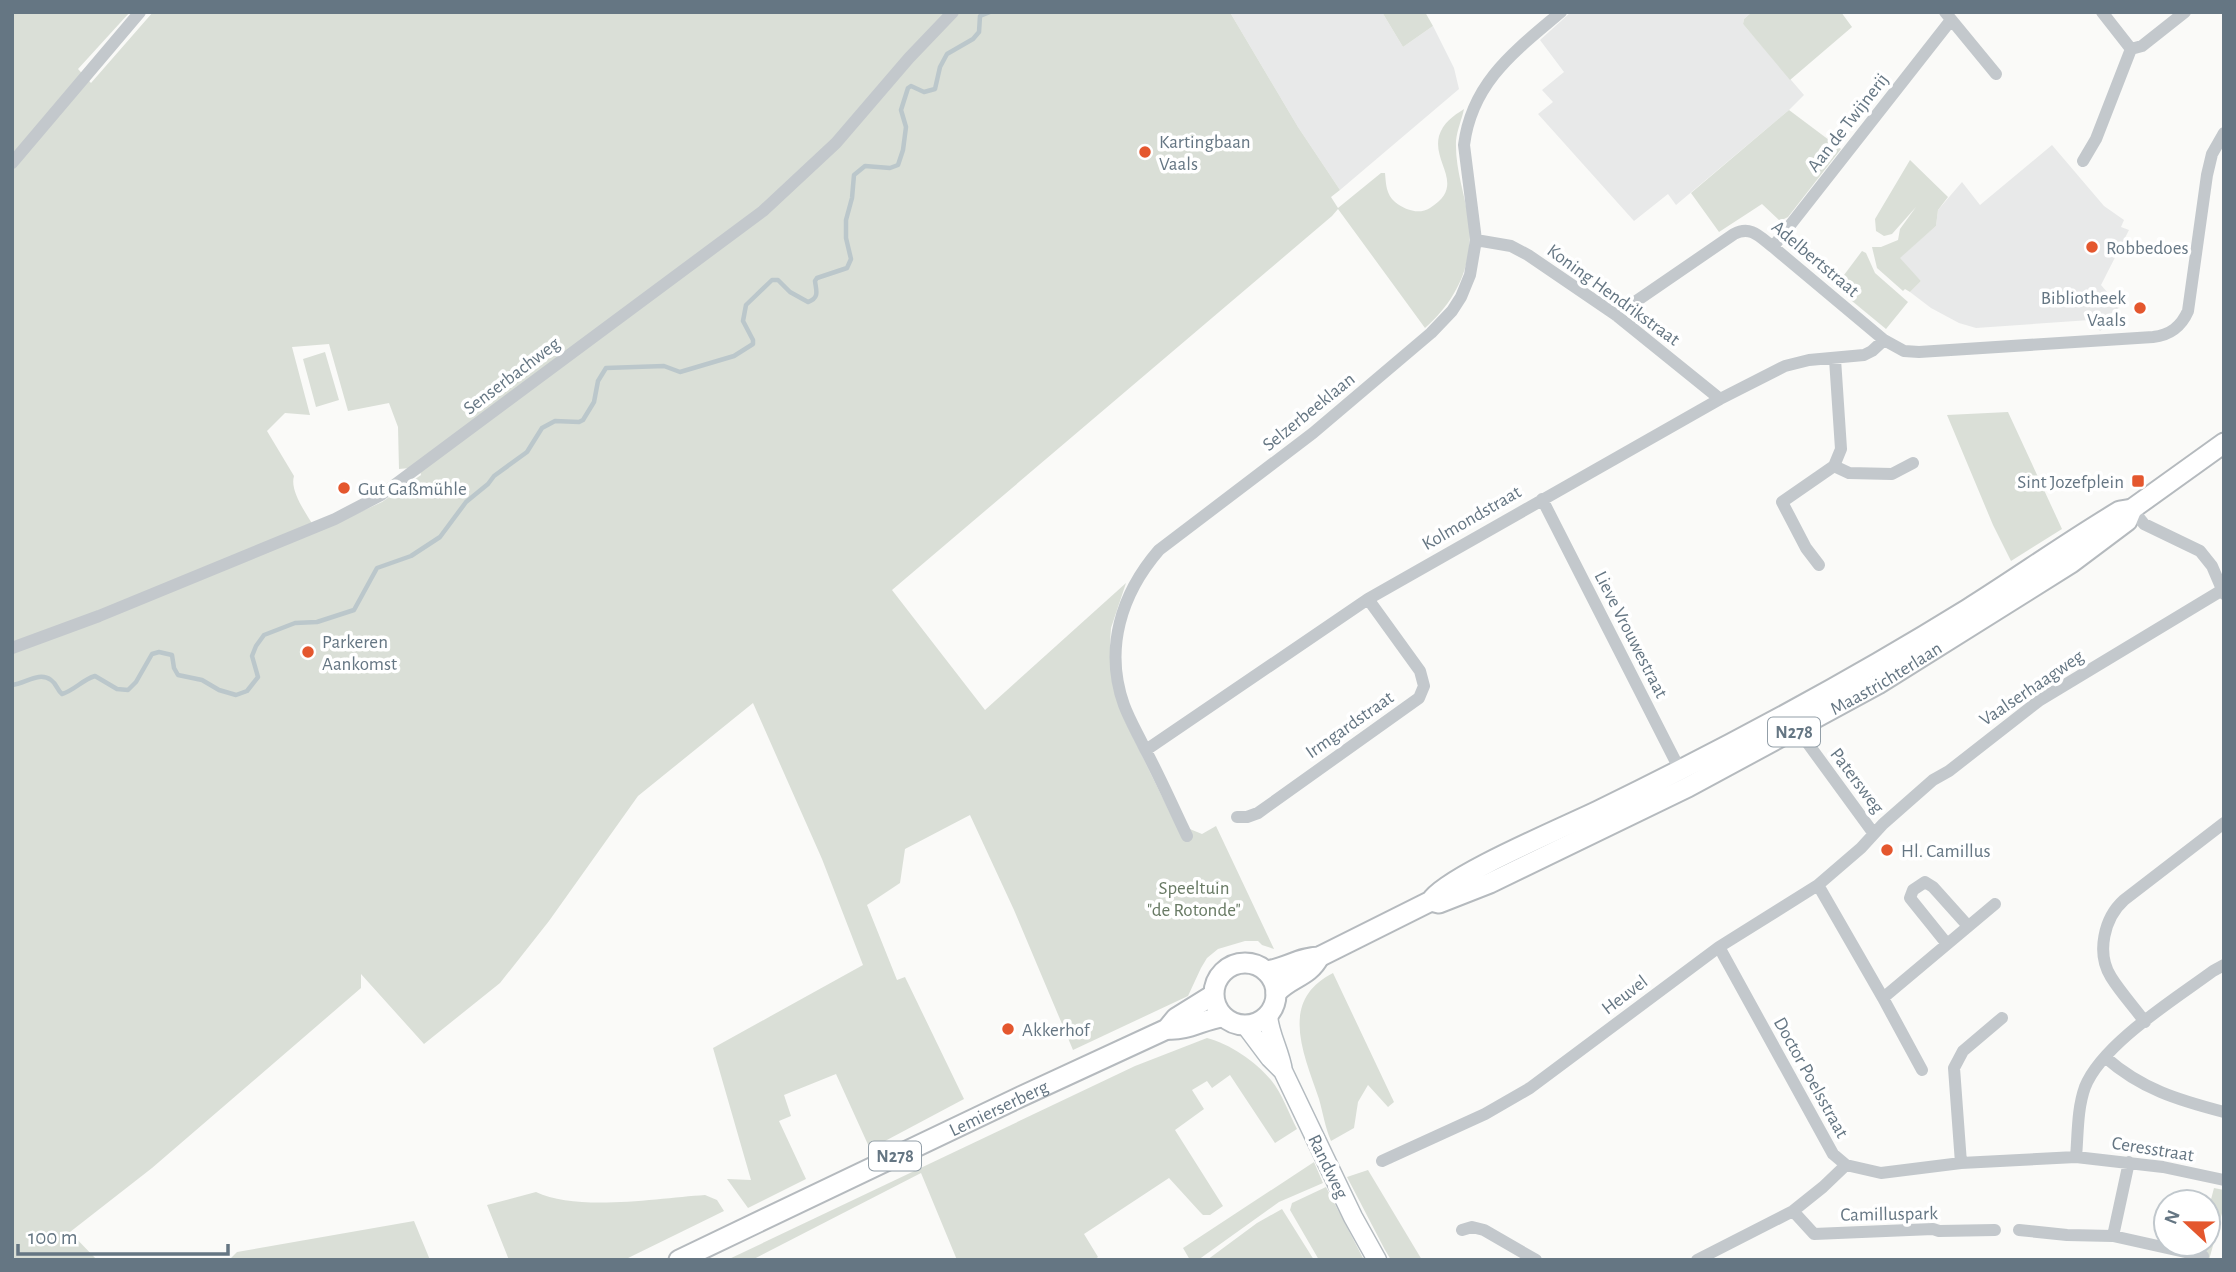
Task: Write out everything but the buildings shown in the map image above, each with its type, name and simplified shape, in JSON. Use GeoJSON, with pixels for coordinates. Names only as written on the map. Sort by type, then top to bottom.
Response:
{"type":"FeatureCollection","features":[{"type":"Feature","properties":{"kind":"main road","name":"Maastrichterlaan"},"geometry":{"type":"LineString","coordinates":[[1266,971],[1308,957],[1319,957],[1431,901],[1439,903],[1475,890],[1794,721],[1878,684],[2041,583],[2111,534],[2127,521],[2132,509],[2224,443]]}},
{"type":"Feature","properties":{"kind":"main road","name":"Maastrichterlaan"},"geometry":{"type":"LineString","coordinates":[[1276,993],[1314,968],[1319,957]]}},
{"type":"Feature","properties":{"kind":"main road","name":"N278"},"geometry":{"type":"LineString","coordinates":[[1213,995],[1218,977],[1232,965],[1250,963],[1266,971]]}},
{"type":"Feature","properties":{"kind":"main road"},"geometry":{"type":"LineString","coordinates":[[1213,995],[1216,1007],[1223,1017],[1234,1024],[1246,1026],[1258,1023],[1268,1015],[1276,1001],[1273,981],[1266,971]]}},
{"type":"Feature","properties":{"kind":"main road","name":"Lemierserberg"},"geometry":{"type":"LineString","coordinates":[[679,1260],[1167,1029],[1176,1018],[1213,995]]}},
{"type":"Feature","properties":{"kind":"main road","name":"Randweg"},"geometry":{"type":"LineString","coordinates":[[1268,1015],[1283,1071],[1347,1205],[1377,1260]]}},
{"type":"Feature","properties":{"kind":"main road","name":"Lemierserberg"},"geometry":{"type":"LineString","coordinates":[[1167,1029],[1181,1031],[1223,1017]]}},
{"type":"Feature","properties":{"kind":"main road","name":"Randweg"},"geometry":{"type":"LineString","coordinates":[[1246,1026],[1283,1071]]}},
{"type":"Feature","properties":{"kind":"street"},"geometry":{"type":"LineString","coordinates":[[12,163],[140,12]]}},
{"type":"Feature","properties":{"kind":"street","name":"Senserbachweg"},"geometry":{"type":"LineString","coordinates":[[12,648],[99,616],[327,522],[381,495],[763,211],[836,143],[909,58],[953,12]]}},
{"type":"Feature","properties":{"kind":"street","name":"Selzerbeeklaan"},"geometry":{"type":"LineString","coordinates":[[1187,836],[1123,701],[1114,653],[1116,631],[1122,611],[1143,568],[1159,550],[1313,433],[1431,333],[1452,311],[1461,298],[1470,275],[1476,240],[1464,157],[1466,130],[1477,97],[1489,80],[1530,38],[1560,12]]}},
{"type":"Feature","properties":{"kind":"street"},"geometry":{"type":"LineString","coordinates":[[2102,12],[2132,48]]}},
{"type":"Feature","properties":{"kind":"street"},"geometry":{"type":"LineString","coordinates":[[2132,48],[2142,46],[2185,12]]}},
{"type":"Feature","properties":{"kind":"street"},"geometry":{"type":"LineString","coordinates":[[1948,16],[1996,74]]}},
{"type":"Feature","properties":{"kind":"street","name":"Aan de Twijnerij"},"geometry":{"type":"LineString","coordinates":[[1773,247],[1948,16]]}},
{"type":"Feature","properties":{"kind":"street"},"geometry":{"type":"LineString","coordinates":[[2083,161],[2096,139],[2132,48]]}},
{"type":"Feature","properties":{"kind":"street"},"geometry":{"type":"LineString","coordinates":[[1884,340],[1904,351],[1919,352],[2165,335],[2179,326],[2188,311],[2207,176],[2212,154],[2224,133]]}},
{"type":"Feature","properties":{"kind":"street","name":"Adelbertstraat"},"geometry":{"type":"LineString","coordinates":[[1616,315],[1741,230],[1755,232],[1884,340]]}},
{"type":"Feature","properties":{"kind":"street","name":"Koning Hendrikstraat"},"geometry":{"type":"LineString","coordinates":[[1476,240],[1511,246],[1528,255],[1616,315],[1720,399]]}},
{"type":"Feature","properties":{"kind":"street","name":"Kolmondstraat"},"geometry":{"type":"LineString","coordinates":[[1146,750],[1368,599],[1720,399],[1785,366],[1808,360],[1864,355],[1884,340]]}},
{"type":"Feature","properties":{"kind":"street"},"geometry":{"type":"LineString","coordinates":[[1819,565],[1806,548],[1783,502],[1834,466],[1841,449],[1835,359]]}},
{"type":"Feature","properties":{"kind":"street"},"geometry":{"type":"LineString","coordinates":[[1834,466],[1849,473],[1892,474],[1913,463]]}},
{"type":"Feature","properties":{"kind":"street","name":"Lieve Vrouwestraat"},"geometry":{"type":"LineString","coordinates":[[1542,499],[1684,779]]}},
{"type":"Feature","properties":{"kind":"street"},"geometry":{"type":"LineString","coordinates":[[2132,509],[2144,524],[2200,551],[2212,566],[2223,591]]}},
{"type":"Feature","properties":{"kind":"street","name":"Vaalserhaagweg"},"geometry":{"type":"LineString","coordinates":[[1874,834],[1933,780],[1949,771],[2040,700],[2223,591]]}},
{"type":"Feature","properties":{"kind":"street","name":"Irmgardstraat"},"geometry":{"type":"LineString","coordinates":[[1237,817],[1258,813],[1419,698],[1424,686],[1420,671],[1368,599]]}},
{"type":"Feature","properties":{"kind":"street","name":"Patersweg"},"geometry":{"type":"LineString","coordinates":[[1794,721],[1874,834]]}},
{"type":"Feature","properties":{"kind":"street"},"geometry":{"type":"LineString","coordinates":[[2145,1022],[2110,976],[2104,941],[2108,923],[2117,906],[2224,823]]}},
{"type":"Feature","properties":{"kind":"street","name":"Heuvel"},"geometry":{"type":"LineString","coordinates":[[1382,1161],[1485,1114],[1530,1088],[1719,947],[1818,885],[1874,834]]}},
{"type":"Feature","properties":{"kind":"street"},"geometry":{"type":"LineString","coordinates":[[1947,944],[1910,898],[1917,886],[1924,882],[1934,887],[1968,926]]}},
{"type":"Feature","properties":{"kind":"street"},"geometry":{"type":"LineString","coordinates":[[1818,885],[1922,1070]]}},
{"type":"Feature","properties":{"kind":"street"},"geometry":{"type":"LineString","coordinates":[[1883,998],[1995,904]]}},
{"type":"Feature","properties":{"kind":"street","name":"Doctor Poelsstraat"},"geometry":{"type":"LineString","coordinates":[[1719,947],[1833,1154],[1846,1165],[1881,1173],[1961,1163],[2076,1157]]}},
{"type":"Feature","properties":{"kind":"street"},"geometry":{"type":"LineString","coordinates":[[2076,1157],[2080,1112],[2085,1088],[2092,1073],[2105,1057],[2145,1022],[2224,965]]}},
{"type":"Feature","properties":{"kind":"street"},"geometry":{"type":"LineString","coordinates":[[1961,1163],[1954,1068],[1963,1051],[2002,1018]]}},
{"type":"Feature","properties":{"kind":"street"},"geometry":{"type":"LineString","coordinates":[[2105,1057],[2125,1075],[2178,1100],[2224,1112]]}},
{"type":"Feature","properties":{"kind":"street","name":"Ceresstraat"},"geometry":{"type":"LineString","coordinates":[[2076,1157],[2129,1162],[2224,1180]]}},
{"type":"Feature","properties":{"kind":"street"},"geometry":{"type":"LineString","coordinates":[[2113,1236],[2129,1162]]}},
{"type":"Feature","properties":{"kind":"street","name":"Camilluspark"},"geometry":{"type":"LineString","coordinates":[[1697,1260],[1793,1211],[1846,1165]]}},
{"type":"Feature","properties":{"kind":"street","name":"Camilluspark"},"geometry":{"type":"LineString","coordinates":[[1793,1211],[1814,1234],[1933,1229],[1995,1230]]}},
{"type":"Feature","properties":{"kind":"street"},"geometry":{"type":"LineString","coordinates":[[1462,1230],[1472,1227],[1484,1230],[1536,1260]]}},
{"type":"Feature","properties":{"kind":"street"},"geometry":{"type":"LineString","coordinates":[[2019,1230],[2113,1236],[2152,1245]]}},
{"type":"Feature","properties":{"kind":"shaded area"},"geometry":{"type":"Polygon","coordinates":[[[1382,12],[1403,47],[1433,26],[1454,68],[1459,89],[1340,190],[1298,127],[1231,14],[1382,12]]]}},
{"type":"Feature","properties":{"kind":"shaded area"},"geometry":{"type":"Polygon","coordinates":[[[1571,12],[1752,12],[1744,19],[1743,24],[1804,95],[1676,205],[1668,194],[1634,221],[1538,114],[1553,102],[1542,90],[1564,72],[1540,40],[1571,12]]]}},
{"type":"Feature","properties":{"kind":"shaded area"},"geometry":{"type":"Polygon","coordinates":[[[2052,145],[2104,206],[2124,220],[2121,227],[2129,230],[2101,285],[2120,307],[2109,315],[2113,321],[2100,331],[2090,320],[1976,328],[1959,323],[1931,308],[1910,292],[1921,281],[1899,258],[1936,226],[1938,210],[1962,182],[1980,205],[2052,145]]]}},
{"type":"Feature","properties":{"kind":"green space","name":"Speeltuin \"de Rotonde\""},"geometry":{"type":"Polygon","coordinates":[[[12,12],[130,12],[78,69],[91,83],[153,12],[1233,12],[1231,14],[1298,127],[1340,190],[1331,197],[1338,208],[1381,173],[1385,173],[1388,192],[1395,202],[1412,211],[1430,208],[1446,191],[1446,174],[1438,146],[1439,136],[1452,117],[1464,109],[1456,151],[1469,222],[1469,252],[1461,281],[1454,294],[1425,328],[1338,209],[892,590],[985,710],[1126,583],[1111,628],[1110,644],[1124,719],[1175,823],[1202,834],[1216,826],[1274,949],[1258,941],[1245,941],[1218,949],[1207,958],[1188,996],[1073,1050],[1014,910],[970,815],[905,849],[900,883],[867,905],[897,980],[905,977],[964,1099],[870,1149],[836,1074],[784,1095],[791,1116],[779,1121],[806,1179],[748,1208],[727,1179],[751,1180],[713,1048],[863,965],[822,859],[753,703],[638,796],[549,921],[500,983],[424,1044],[361,974],[361,988],[152,1168],[70,1232],[97,1260],[12,1260],[12,12]],[[329,344],[292,347],[310,415],[285,413],[267,431],[294,476],[297,497],[317,532],[382,502],[421,475],[418,463],[410,468],[399,469],[398,427],[389,403],[348,411],[329,344]]]}},
{"type":"Feature","properties":{"kind":"green space"},"geometry":{"type":"Polygon","coordinates":[[[1382,12],[1425,12],[1433,26],[1403,47],[1382,12]]]}},
{"type":"Feature","properties":{"kind":"green space"},"geometry":{"type":"Polygon","coordinates":[[[1752,12],[1841,12],[1852,27],[1790,80],[1743,24],[1744,19],[1752,12]]]}},
{"type":"Feature","properties":{"kind":"green space"},"geometry":{"type":"Polygon","coordinates":[[[1789,110],[1841,149],[1788,217],[1780,221],[1762,204],[1719,232],[1691,193],[1789,110]]]}},
{"type":"Feature","properties":{"kind":"green space"},"geometry":{"type":"Polygon","coordinates":[[[1910,160],[1948,197],[1938,210],[1936,226],[1900,258],[1921,281],[1910,292],[1905,289],[1903,291],[1877,268],[1872,247],[1881,247],[1898,240],[1900,229],[1916,207],[1892,234],[1884,236],[1876,231],[1875,219],[1910,160]]]}},
{"type":"Feature","properties":{"kind":"green space"},"geometry":{"type":"Polygon","coordinates":[[[1862,251],[1866,253],[1875,273],[1908,302],[1886,329],[1835,287],[1862,251]]]}},
{"type":"Feature","properties":{"kind":"green space"},"geometry":{"type":"Polygon","coordinates":[[[325,352],[339,400],[316,407],[303,359],[325,352]]]}},
{"type":"Feature","properties":{"kind":"green space"},"geometry":{"type":"Polygon","coordinates":[[[2008,412],[2062,529],[2011,561],[1947,415],[2008,412]]]}},
{"type":"Feature","properties":{"kind":"green space"},"geometry":{"type":"Polygon","coordinates":[[[1333,973],[1394,1102],[1388,1107],[1368,1085],[1358,1102],[1354,1128],[1331,1141],[1302,1047],[1300,1013],[1306,998],[1316,985],[1333,973]]]}},
{"type":"Feature","properties":{"kind":"green space"},"geometry":{"type":"Polygon","coordinates":[[[1207,1038],[1233,1049],[1265,1073],[1279,1091],[1297,1129],[1275,1143],[1230,1075],[1212,1088],[1207,1081],[1192,1090],[1204,1109],[1175,1130],[1223,1206],[1210,1215],[1203,1215],[1169,1178],[1084,1234],[1098,1257],[1094,1260],[957,1260],[921,1173],[752,1260],[727,1260],[1135,1066],[1207,1038]]]}},
{"type":"Feature","properties":{"kind":"green space"},"geometry":{"type":"Polygon","coordinates":[[[1314,1162],[1323,1183],[1279,1202],[1198,1260],[1190,1260],[1183,1248],[1314,1162]]]}},
{"type":"Feature","properties":{"kind":"green space"},"geometry":{"type":"Polygon","coordinates":[[[1368,1170],[1422,1260],[1391,1260],[1385,1250],[1347,1177],[1368,1170]]]}},
{"type":"Feature","properties":{"kind":"green space"},"geometry":{"type":"Polygon","coordinates":[[[1326,1187],[1364,1260],[1319,1260],[1290,1210],[1292,1203],[1326,1187]]]}},
{"type":"Feature","properties":{"kind":"green space"},"geometry":{"type":"Polygon","coordinates":[[[2222,1190],[2224,1190],[2222,1213],[2222,1190]]]}},
{"type":"Feature","properties":{"kind":"green space"},"geometry":{"type":"Polygon","coordinates":[[[536,1192],[553,1198],[595,1203],[705,1195],[717,1200],[724,1211],[624,1260],[509,1260],[487,1205],[536,1192]]]}},
{"type":"Feature","properties":{"kind":"green space"},"geometry":{"type":"Polygon","coordinates":[[[1282,1209],[1314,1260],[1207,1260],[1257,1223],[1282,1209]]]}},
{"type":"Feature","properties":{"kind":"green space"},"geometry":{"type":"Polygon","coordinates":[[[414,1221],[430,1260],[229,1260],[237,1252],[414,1221]]]}},
{"type":"Feature","properties":{"kind":"waterway"},"geometry":{"type":"LineString","coordinates":[[12,685],[42,677],[53,682],[62,694],[95,676],[117,689],[128,690],[136,682],[152,654],[159,652],[172,655],[178,675],[202,680],[219,690],[236,695],[247,691],[258,677],[252,656],[264,635],[295,623],[317,622],[354,610],[377,568],[411,556],[440,537],[466,502],[494,476],[527,452],[542,428],[555,421],[583,420],[594,402],[598,381],[606,368],[664,366],[680,372],[734,356],[753,344],[743,321],[746,305],[772,280],[778,280],[790,292],[808,302],[816,296],[817,278],[847,268],[851,259],[846,238],[846,220],[854,175],[865,166],[890,168],[898,165],[906,127],[901,110],[908,88],[911,86],[924,92],[935,89],[940,67],[947,54],[973,39],[979,32],[980,16],[990,12]]}},
{"type":"Feature","properties":{"kind":"place","name":"Kartingbaan Vaals"},"geometry":{"type":"Point","coordinates":[1145,152]}},
{"type":"Feature","properties":{"kind":"place","name":"Robbedoes"},"geometry":{"type":"Point","coordinates":[2092,247]}},
{"type":"Feature","properties":{"kind":"place","name":"Bibliotheek Vaals"},"geometry":{"type":"Point","coordinates":[2140,308]}},
{"type":"Feature","properties":{"kind":"place","name":"Sint Jozefplein"},"geometry":{"type":"Point","coordinates":[2138,481]}},
{"type":"Feature","properties":{"kind":"place","name":"Gut Gaßmühle"},"geometry":{"type":"Point","coordinates":[344,488]}},
{"type":"Feature","properties":{"kind":"place","name":"Parkeren Aankomst"},"geometry":{"type":"Point","coordinates":[308,652]}},
{"type":"Feature","properties":{"kind":"place","name":"Hl. Camillus"},"geometry":{"type":"Point","coordinates":[1887,850]}},
{"type":"Feature","properties":{"kind":"place","name":"Akkerhof"},"geometry":{"type":"Point","coordinates":[1008,1029]}}]}
